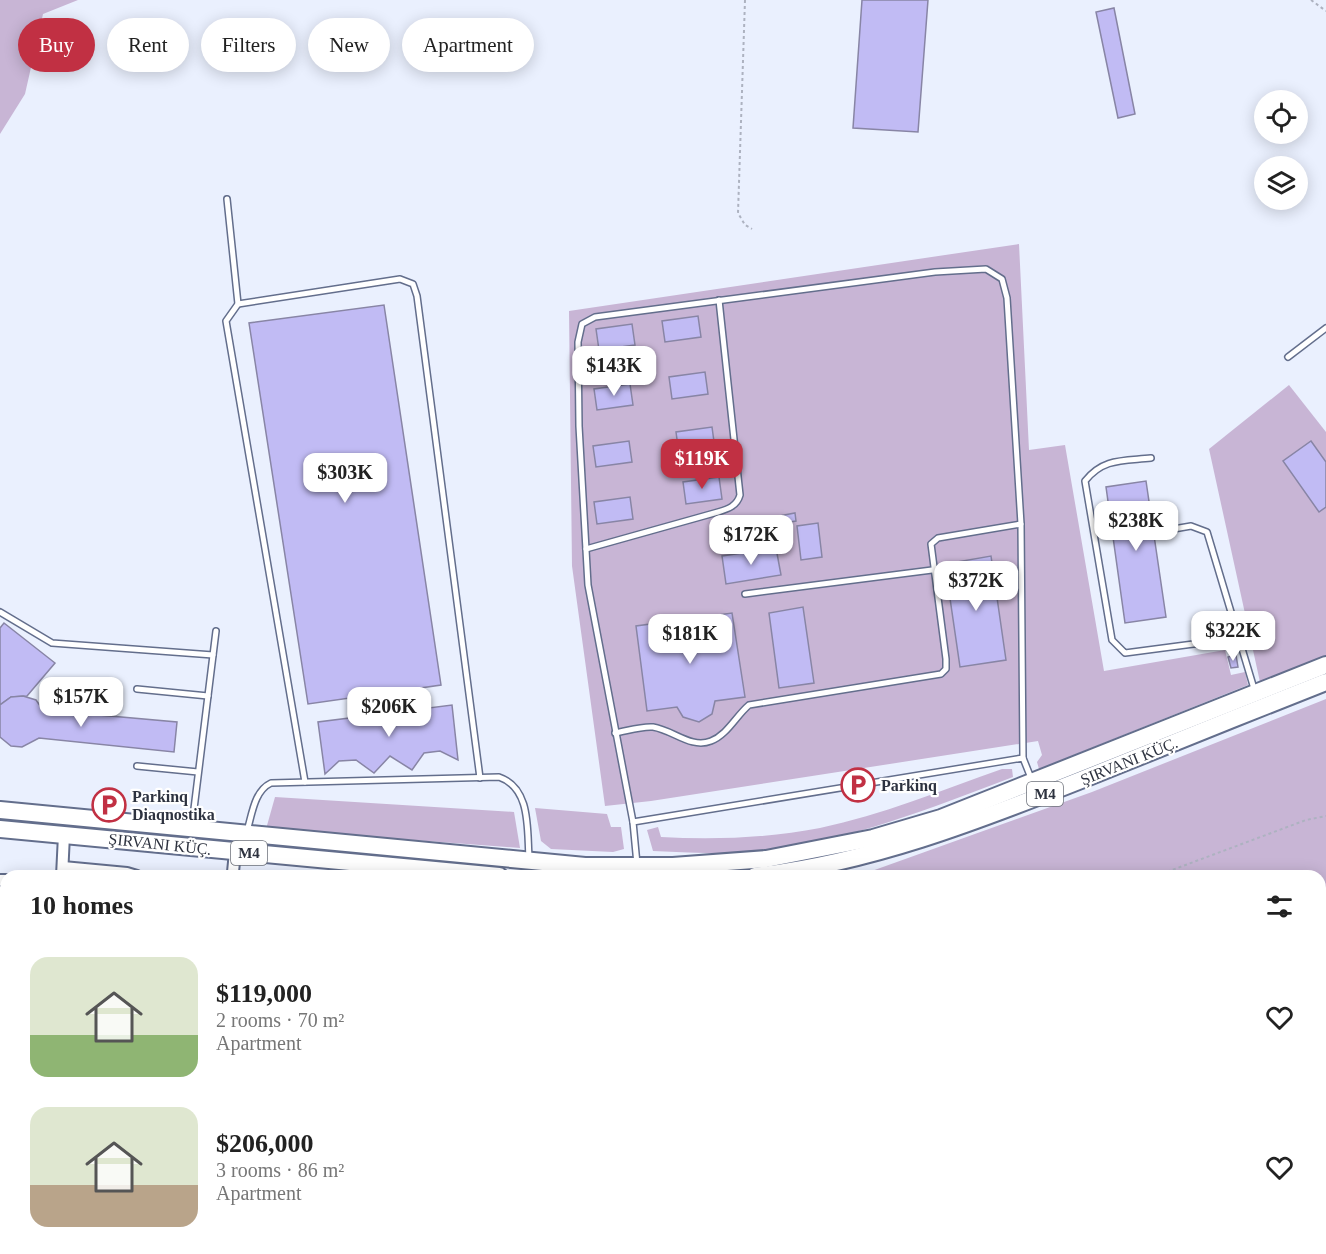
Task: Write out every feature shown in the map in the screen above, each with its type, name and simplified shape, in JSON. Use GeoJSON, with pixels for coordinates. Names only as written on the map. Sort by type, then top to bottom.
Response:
{"type":"FeatureCollection","features":[{"type":"Feature","properties":{"kind":"highway","name":"M4"},"geometry":{"type":"LineString","coordinates":[[0,810],[529,862],[638,867],[766,859],[826,849],[916,826],[1033,782],[1326,665]]}},
{"type":"Feature","properties":{"kind":"highway","name":"ŞIRVANI KÜÇ."},"geometry":{"type":"LineString","coordinates":[[790,870],[837,862],[927,838],[1326,682]]}},
{"type":"Feature","properties":{"kind":"highway","name":"ŞIRVANI KÜÇ."},"geometry":{"type":"LineString","coordinates":[[0,829],[399,870]]}},
{"type":"Feature","properties":{"kind":"street"},"geometry":{"type":"LineString","coordinates":[[63,870],[64,835]]}},
{"type":"Feature","properties":{"kind":"street"},"geometry":{"type":"LineString","coordinates":[[233,870],[235,852]]}},
{"type":"Feature","properties":{"kind":"lane"},"geometry":{"type":"LineString","coordinates":[[227,199],[238,304],[226,321],[305,782]]}},
{"type":"Feature","properties":{"kind":"lane"},"geometry":{"type":"LineString","coordinates":[[638,867],[633,822],[588,585],[579,426],[578,342],[582,324],[595,316],[935,272],[986,269],[996,274],[1005,285],[1007,298],[1021,524],[1023,758],[1033,782]]}},
{"type":"Feature","properties":{"kind":"lane"},"geometry":{"type":"LineString","coordinates":[[238,304],[400,279],[413,284],[417,296],[480,778]]}},
{"type":"Feature","properties":{"kind":"lane"},"geometry":{"type":"LineString","coordinates":[[586,549],[731,508],[738,501],[740,495],[719,300]]}},
{"type":"Feature","properties":{"kind":"lane"},"geometry":{"type":"LineString","coordinates":[[1287,357],[1326,328]]}},
{"type":"Feature","properties":{"kind":"lane"},"geometry":{"type":"LineString","coordinates":[[1151,458],[1107,463],[1095,469],[1085,481],[1112,640],[1125,653],[1239,638]]}},
{"type":"Feature","properties":{"kind":"lane"},"geometry":{"type":"LineString","coordinates":[[615,733],[649,727],[665,730],[690,742],[704,743],[713,741],[726,731],[736,715],[749,705],[941,674],[946,669],[946,659],[932,570],[931,544],[938,538],[1021,524]]}},
{"type":"Feature","properties":{"kind":"lane"},"geometry":{"type":"LineString","coordinates":[[1162,531],[1191,526],[1208,532],[1256,693]]}},
{"type":"Feature","properties":{"kind":"lane"},"geometry":{"type":"LineString","coordinates":[[745,594],[932,570]]}},
{"type":"Feature","properties":{"kind":"lane"},"geometry":{"type":"LineString","coordinates":[[0,612],[52,642],[213,655]]}},
{"type":"Feature","properties":{"kind":"lane"},"geometry":{"type":"LineString","coordinates":[[191,830],[216,631]]}},
{"type":"Feature","properties":{"kind":"lane"},"geometry":{"type":"LineString","coordinates":[[136,689],[208,696]]}},
{"type":"Feature","properties":{"kind":"lane"},"geometry":{"type":"LineString","coordinates":[[633,822],[1023,758]]}},
{"type":"Feature","properties":{"kind":"lane"},"geometry":{"type":"LineString","coordinates":[[136,766],[198,772]]}},
{"type":"Feature","properties":{"kind":"lane"},"geometry":{"type":"LineString","coordinates":[[246,835],[258,796],[264,786],[271,783],[499,777],[512,781],[521,793],[529,862]]}},
{"type":"Feature","properties":{"kind":"path"},"geometry":{"type":"LineString","coordinates":[[745,0],[738,213],[745,225],[752,229]]}},
{"type":"Feature","properties":{"kind":"path"},"geometry":{"type":"LineString","coordinates":[[1311,0],[1326,11]]}},
{"type":"Feature","properties":{"kind":"path"},"geometry":{"type":"LineString","coordinates":[[1172,870],[1306,820],[1326,816]]}},
{"type":"Feature","properties":{"kind":"shaded area"},"geometry":{"type":"Polygon","coordinates":[[[0,0],[78,0],[43,14],[42,18],[18,18],[18,72],[30,72],[25,94],[0,134],[0,0]]]}},
{"type":"Feature","properties":{"kind":"shaded area"},"geometry":{"type":"Polygon","coordinates":[[[1019,244],[1029,450],[1065,445],[1104,671],[1225,650],[1231,675],[1245,672],[1248,685],[1039,769],[1037,762],[1042,755],[1038,741],[651,801],[605,806],[572,566],[569,311],[1019,244]]]}},
{"type":"Feature","properties":{"kind":"shaded area"},"geometry":{"type":"Polygon","coordinates":[[[1289,385],[1326,432],[1326,656],[1260,682],[1209,449],[1289,385]]]}},
{"type":"Feature","properties":{"kind":"shaded area"},"geometry":{"type":"Polygon","coordinates":[[[1326,699],[1326,870],[875,870],[1092,792],[1326,699]]]}},
{"type":"Feature","properties":{"kind":"shaded area"},"geometry":{"type":"Polygon","coordinates":[[[1002,769],[1012,769],[1013,777],[913,814],[810,843],[740,853],[653,851],[647,830],[658,827],[661,837],[701,838],[761,836],[820,828],[912,802],[1002,769]]]}},
{"type":"Feature","properties":{"kind":"shaded area"},"geometry":{"type":"Polygon","coordinates":[[[275,797],[514,812],[520,848],[266,829],[275,797]]]}},
{"type":"Feature","properties":{"kind":"shaded area"},"geometry":{"type":"Polygon","coordinates":[[[535,808],[607,814],[611,827],[621,827],[624,849],[613,852],[551,849],[541,841],[535,808]]]}},
{"type":"Feature","properties":{"kind":"building"},"geometry":{"type":"Polygon","coordinates":[[[862,0],[928,0],[918,132],[853,128],[862,0]]]}},
{"type":"Feature","properties":{"kind":"building"},"geometry":{"type":"Polygon","coordinates":[[[1114,8],[1135,114],[1118,118],[1096,12],[1114,8]]]}},
{"type":"Feature","properties":{"kind":"building"},"geometry":{"type":"Polygon","coordinates":[[[384,305],[441,685],[308,704],[249,323],[384,305]]]}},
{"type":"Feature","properties":{"kind":"building"},"geometry":{"type":"Polygon","coordinates":[[[698,316],[701,337],[665,342],[662,321],[698,316]]]}},
{"type":"Feature","properties":{"kind":"building"},"geometry":{"type":"Polygon","coordinates":[[[632,324],[635,345],[599,350],[596,329],[632,324]]]}},
{"type":"Feature","properties":{"kind":"building"},"geometry":{"type":"Polygon","coordinates":[[[705,372],[708,394],[672,399],[669,377],[705,372]]]}},
{"type":"Feature","properties":{"kind":"building"},"geometry":{"type":"Polygon","coordinates":[[[630,384],[633,405],[597,410],[594,389],[630,384]]]}},
{"type":"Feature","properties":{"kind":"building"},"geometry":{"type":"Polygon","coordinates":[[[712,427],[715,449],[679,454],[676,432],[712,427]]]}},
{"type":"Feature","properties":{"kind":"building"},"geometry":{"type":"Polygon","coordinates":[[[629,441],[632,462],[596,467],[593,446],[629,441]]]}},
{"type":"Feature","properties":{"kind":"building"},"geometry":{"type":"Polygon","coordinates":[[[1311,441],[1326,462],[1326,507],[1319,512],[1283,461],[1311,441]]]}},
{"type":"Feature","properties":{"kind":"building"},"geometry":{"type":"Polygon","coordinates":[[[719,477],[722,499],[686,504],[683,482],[719,477]]]}},
{"type":"Feature","properties":{"kind":"building"},"geometry":{"type":"Polygon","coordinates":[[[1146,481],[1166,617],[1125,623],[1106,487],[1146,481]]]}},
{"type":"Feature","properties":{"kind":"building"},"geometry":{"type":"Polygon","coordinates":[[[630,497],[633,519],[597,524],[594,502],[630,497]]]}},
{"type":"Feature","properties":{"kind":"building"},"geometry":{"type":"Polygon","coordinates":[[[795,513],[796,521],[771,525],[773,538],[717,548],[713,525],[738,521],[740,530],[764,526],[763,519],[795,513]]]}},
{"type":"Feature","properties":{"kind":"building"},"geometry":{"type":"Polygon","coordinates":[[[818,523],[822,557],[801,560],[797,526],[818,523]]]}},
{"type":"Feature","properties":{"kind":"building"},"geometry":{"type":"Polygon","coordinates":[[[776,548],[781,575],[726,584],[722,556],[776,548]]]}},
{"type":"Feature","properties":{"kind":"building"},"geometry":{"type":"Polygon","coordinates":[[[991,556],[1006,660],[960,667],[945,564],[991,556]]]}},
{"type":"Feature","properties":{"kind":"building"},"geometry":{"type":"Polygon","coordinates":[[[803,607],[814,683],[779,688],[769,613],[803,607]]]}},
{"type":"Feature","properties":{"kind":"building"},"geometry":{"type":"Polygon","coordinates":[[[732,613],[745,697],[715,701],[712,714],[699,722],[683,717],[677,707],[647,711],[636,626],[732,613]]]}},
{"type":"Feature","properties":{"kind":"building"},"geometry":{"type":"Polygon","coordinates":[[[4,623],[55,663],[27,696],[11,697],[0,705],[0,628],[4,623]]]}},
{"type":"Feature","properties":{"kind":"building"},"geometry":{"type":"Polygon","coordinates":[[[1236,655],[1238,667],[1231,668],[1228,657],[1236,655]]]}},
{"type":"Feature","properties":{"kind":"building"},"geometry":{"type":"Polygon","coordinates":[[[23,696],[36,700],[43,710],[177,722],[174,752],[39,738],[22,747],[11,746],[0,737],[0,705],[11,697],[23,696]]]}},
{"type":"Feature","properties":{"kind":"building"},"geometry":{"type":"Polygon","coordinates":[[[452,705],[458,760],[440,751],[424,753],[412,770],[390,756],[374,773],[356,760],[339,761],[325,774],[318,722],[452,705]]]}},
{"type":"Feature","properties":{"kind":"place","name":"Parkinq"},"geometry":{"type":"Point","coordinates":[858,785]}},
{"type":"Feature","properties":{"kind":"place","name":"Parkinq Diaqnostika"},"geometry":{"type":"Point","coordinates":[109,805]}}]}
